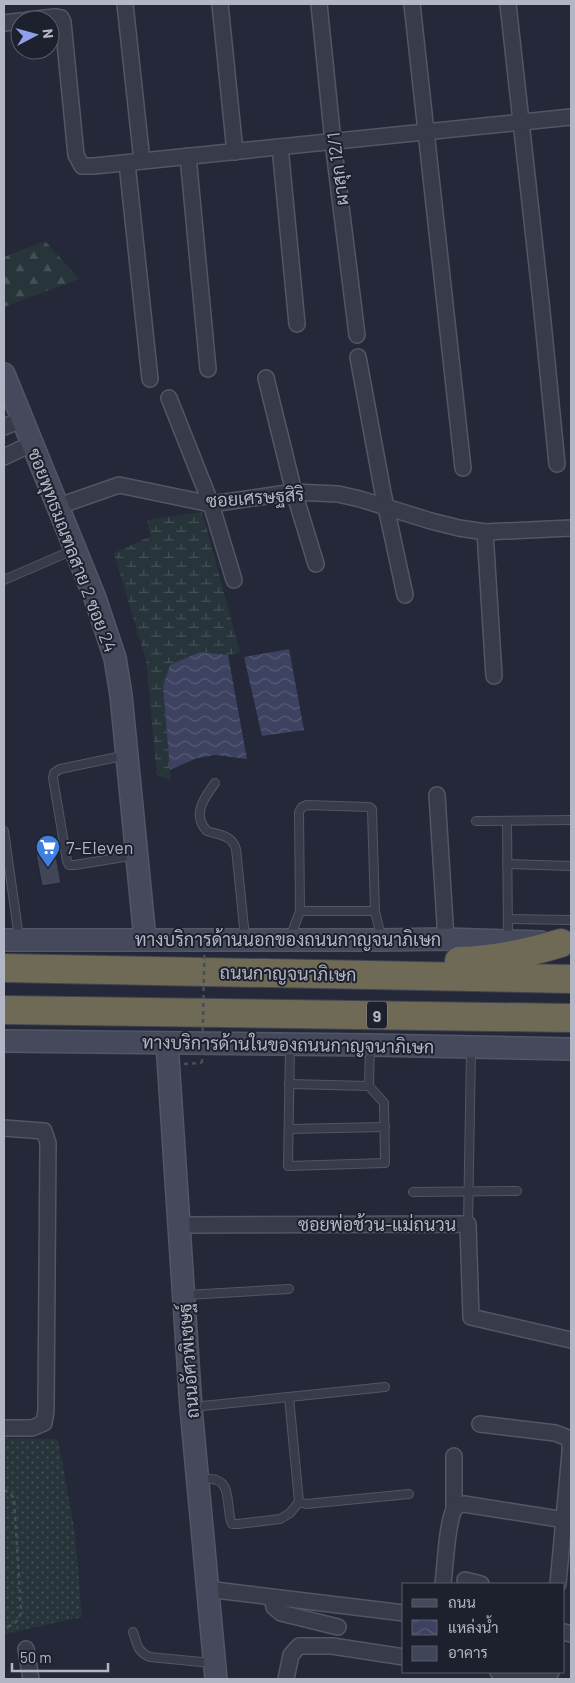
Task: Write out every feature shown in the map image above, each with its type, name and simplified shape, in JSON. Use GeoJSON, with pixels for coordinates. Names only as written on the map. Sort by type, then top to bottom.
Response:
{"type":"FeatureCollection","features":[{"type":"Feature","properties":{"kind":"highway"},"geometry":{"type":"LineString","coordinates":[[388,974],[419,962],[463,961],[536,951],[568,935]]}},
{"type":"Feature","properties":{"kind":"highway","name":"ถนนกาญจนาภิเษก"},"geometry":{"type":"LineString","coordinates":[[4,968],[571,979]]}},
{"type":"Feature","properties":{"kind":"highway","name":"9"},"geometry":{"type":"LineString","coordinates":[[4,1010],[571,1018]]}},
{"type":"Feature","properties":{"kind":"street"},"geometry":{"type":"LineString","coordinates":[[125,4],[150,379]]}},
{"type":"Feature","properties":{"kind":"street"},"geometry":{"type":"LineString","coordinates":[[220,4],[235,152]]}},
{"type":"Feature","properties":{"kind":"street","name":"ผาสุก 12/1"},"geometry":{"type":"LineString","coordinates":[[319,4],[333,142],[357,335]]}},
{"type":"Feature","properties":{"kind":"street"},"geometry":{"type":"LineString","coordinates":[[412,4],[463,468]]}},
{"type":"Feature","properties":{"kind":"street"},"geometry":{"type":"LineString","coordinates":[[508,4],[542,302],[557,464]]}},
{"type":"Feature","properties":{"kind":"street"},"geometry":{"type":"LineString","coordinates":[[60,18],[62,22],[76,155],[82,166],[571,117]]}},
{"type":"Feature","properties":{"kind":"street"},"geometry":{"type":"LineString","coordinates":[[280,147],[297,324]]}},
{"type":"Feature","properties":{"kind":"street"},"geometry":{"type":"LineString","coordinates":[[188,156],[208,369]]}},
{"type":"Feature","properties":{"kind":"street"},"geometry":{"type":"LineString","coordinates":[[358,357],[406,594]]}},
{"type":"Feature","properties":{"kind":"street","name":"ซอยพุทธมณฑลสาย 2 ซอย 24"},"geometry":{"type":"LineString","coordinates":[[4,374],[13,423],[33,443],[95,598],[115,658],[121,695],[145,939]]}},
{"type":"Feature","properties":{"kind":"street"},"geometry":{"type":"LineString","coordinates":[[266,378],[294,492],[316,564]]}},
{"type":"Feature","properties":{"kind":"street"},"geometry":{"type":"LineString","coordinates":[[168,398],[212,504],[234,580]]}},
{"type":"Feature","properties":{"kind":"street"},"geometry":{"type":"LineString","coordinates":[[4,457],[33,443]]}},
{"type":"Feature","properties":{"kind":"street","name":"ซอยเศรษฐสิริ"},"geometry":{"type":"LineString","coordinates":[[59,506],[118,486],[212,504],[294,492],[338,494],[387,507],[431,522],[485,532],[571,528]]}},
{"type":"Feature","properties":{"kind":"street"},"geometry":{"type":"LineString","coordinates":[[485,532],[494,676]]}},
{"type":"Feature","properties":{"kind":"street"},"geometry":{"type":"LineString","coordinates":[[437,795],[446,939]]}},
{"type":"Feature","properties":{"kind":"street","name":"ทางบริการด้านนอกของถนนกาญจนาภิเษก"},"geometry":{"type":"LineString","coordinates":[[12,940],[446,939],[508,941],[568,935]]}},
{"type":"Feature","properties":{"kind":"street","name":"ทางบริการด้านในของถนนกาญจนาภิเษก"},"geometry":{"type":"LineString","coordinates":[[4,1041],[571,1049]]}},
{"type":"Feature","properties":{"kind":"street","name":"ถนนอัศวพิเชษฐ์"},"geometry":{"type":"LineString","coordinates":[[168,1042],[191,1408],[215,1671]]}},
{"type":"Feature","properties":{"kind":"street"},"geometry":{"type":"LineString","coordinates":[[4,1128],[44,1131],[48,1143],[45,1417],[44,1423],[32,1428],[4,1428]]}},
{"type":"Feature","properties":{"kind":"street","name":"ซอยพ่อช้วน-แม่ถนวน"},"geometry":{"type":"LineString","coordinates":[[179,1225],[468,1224],[471,1317],[571,1340]]}},
{"type":"Feature","properties":{"kind":"street"},"geometry":{"type":"LineString","coordinates":[[480,1424],[555,1433],[568,1438],[570,1452],[558,1583]]}},
{"type":"Feature","properties":{"kind":"street"},"geometry":{"type":"LineString","coordinates":[[443,1583],[454,1509],[454,1456]]}},
{"type":"Feature","properties":{"kind":"street"},"geometry":{"type":"LineString","coordinates":[[454,1509],[464,1504],[564,1520]]}},
{"type":"Feature","properties":{"kind":"street"},"geometry":{"type":"LineString","coordinates":[[465,1580],[477,1583]]}},
{"type":"Feature","properties":{"kind":"street"},"geometry":{"type":"LineString","coordinates":[[207,1589],[402,1613]]}},
{"type":"Feature","properties":{"kind":"street"},"geometry":{"type":"LineString","coordinates":[[272,1598],[274,1607],[281,1613],[338,1627]]}},
{"type":"Feature","properties":{"kind":"street"},"geometry":{"type":"LineString","coordinates":[[286,1679],[291,1656],[299,1646],[304,1645],[332,1646],[402,1657]]}},
{"type":"Feature","properties":{"kind":"street"},"geometry":{"type":"LineString","coordinates":[[26,1649],[31,1679]]}},
{"type":"Feature","properties":{"kind":"street"},"geometry":{"type":"LineString","coordinates":[[505,1673],[540,1678],[551,1673]]}},
{"type":"Feature","properties":{"kind":"lane"},"geometry":{"type":"LineString","coordinates":[[4,580],[76,549]]}},
{"type":"Feature","properties":{"kind":"lane"},"geometry":{"type":"LineString","coordinates":[[127,755],[60,769],[54,773],[53,778],[69,864],[75,865],[138,855]]}},
{"type":"Feature","properties":{"kind":"lane"},"geometry":{"type":"LineString","coordinates":[[215,782],[201,802],[200,813],[202,823],[207,831],[230,838],[234,842],[245,939]]}},
{"type":"Feature","properties":{"kind":"lane"},"geometry":{"type":"LineString","coordinates":[[290,940],[300,911],[300,812],[302,807],[307,804],[369,807],[372,810],[376,911],[381,940]]}},
{"type":"Feature","properties":{"kind":"lane"},"geometry":{"type":"LineString","coordinates":[[476,821],[571,820]]}},
{"type":"Feature","properties":{"kind":"lane"},"geometry":{"type":"LineString","coordinates":[[507,821],[508,941]]}},
{"type":"Feature","properties":{"kind":"lane"},"geometry":{"type":"LineString","coordinates":[[4,831],[12,940]]}},
{"type":"Feature","properties":{"kind":"lane"},"geometry":{"type":"LineString","coordinates":[[507,864],[571,866]]}},
{"type":"Feature","properties":{"kind":"lane"},"geometry":{"type":"LineString","coordinates":[[300,911],[376,911]]}},
{"type":"Feature","properties":{"kind":"lane"},"geometry":{"type":"LineString","coordinates":[[508,919],[568,935]]}},
{"type":"Feature","properties":{"kind":"lane"},"geometry":{"type":"LineString","coordinates":[[289,1084],[368,1086],[384,1103],[385,1163],[288,1166],[289,1128],[289,1084],[290,1045]]}},
{"type":"Feature","properties":{"kind":"lane"},"geometry":{"type":"LineString","coordinates":[[368,1086],[370,1045]]}},
{"type":"Feature","properties":{"kind":"lane"},"geometry":{"type":"LineString","coordinates":[[468,1224],[471,1047]]}},
{"type":"Feature","properties":{"kind":"lane"},"geometry":{"type":"LineString","coordinates":[[289,1128],[385,1127]]}},
{"type":"Feature","properties":{"kind":"lane"},"geometry":{"type":"LineString","coordinates":[[413,1192],[516,1191]]}},
{"type":"Feature","properties":{"kind":"lane"},"geometry":{"type":"LineString","coordinates":[[184,1295],[289,1288]]}},
{"type":"Feature","properties":{"kind":"lane"},"geometry":{"type":"LineString","coordinates":[[191,1408],[385,1387]]}},
{"type":"Feature","properties":{"kind":"lane"},"geometry":{"type":"LineString","coordinates":[[197,1478],[217,1480],[223,1484],[232,1524],[280,1519],[290,1513],[299,1502],[289,1397]]}},
{"type":"Feature","properties":{"kind":"lane"},"geometry":{"type":"LineString","coordinates":[[299,1502],[306,1504],[409,1494]]}},
{"type":"Feature","properties":{"kind":"lane"},"geometry":{"type":"LineString","coordinates":[[134,1632],[139,1651],[143,1654],[215,1671]]}},
{"type":"Feature","properties":{"kind":"path"},"geometry":{"type":"LineString","coordinates":[[180,1064],[202,1063],[205,928]]}},
{"type":"Feature","properties":{"kind":"path"},"geometry":{"type":"LineString","coordinates":[[4,1490],[14,1498],[21,1611],[18,1620],[12,1626],[4,1627]]}},
{"type":"Feature","properties":{"kind":"green space"},"geometry":{"type":"Polygon","coordinates":[[[45,241],[79,279],[4,307],[4,257],[45,241]]]}},
{"type":"Feature","properties":{"kind":"green space"},"geometry":{"type":"Polygon","coordinates":[[[202,512],[240,652],[228,655],[200,652],[163,687],[171,780],[157,775],[146,661],[114,553],[151,536],[147,520],[202,512]]]}},
{"type":"Feature","properties":{"kind":"green space"},"geometry":{"type":"Polygon","coordinates":[[[4,1438],[58,1439],[75,1533],[82,1617],[4,1634],[4,1438]]]}},
{"type":"Feature","properties":{"kind":"water"},"geometry":{"type":"Polygon","coordinates":[[[289,649],[304,730],[262,736],[244,657],[289,649]]]}},
{"type":"Feature","properties":{"kind":"water"},"geometry":{"type":"Polygon","coordinates":[[[200,652],[228,655],[247,759],[216,755],[197,758],[170,770],[163,687],[170,665],[200,652]]]}},
{"type":"Feature","properties":{"kind":"building","name":"7-Eleven"},"geometry":{"type":"Polygon","coordinates":[[[55,850],[61,883],[42,886],[36,854],[55,850]]]}},
{"type":"Feature","properties":{"kind":"place","name":"7-Eleven"},"geometry":{"type":"Point","coordinates":[48,868]}}]}
